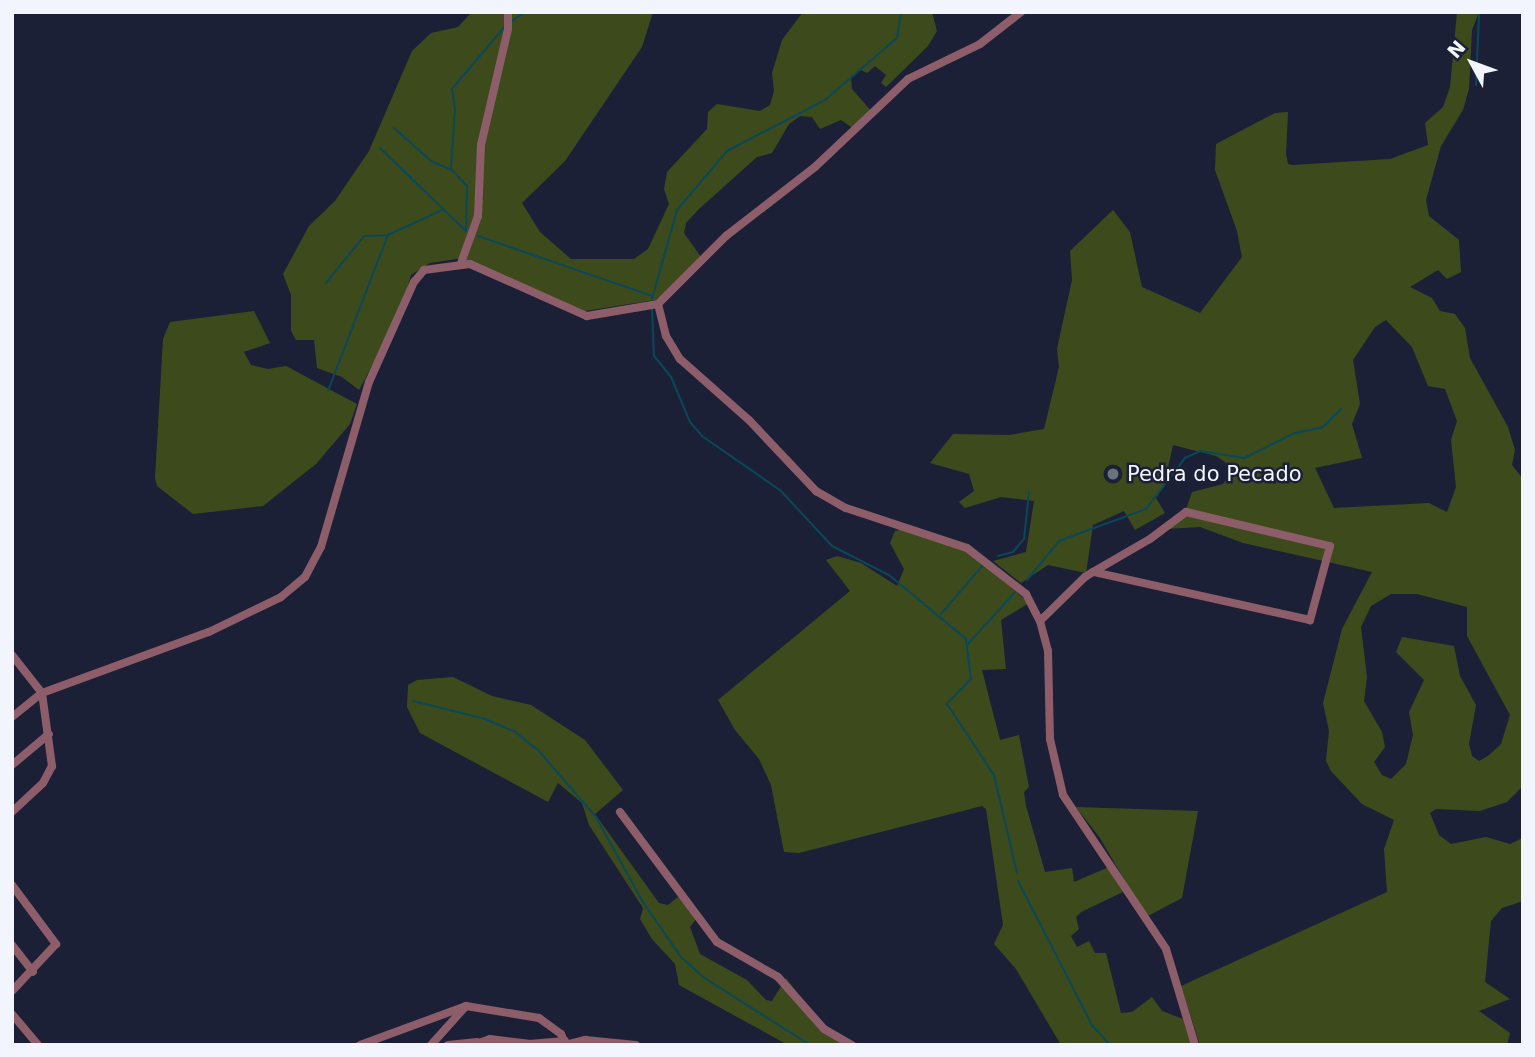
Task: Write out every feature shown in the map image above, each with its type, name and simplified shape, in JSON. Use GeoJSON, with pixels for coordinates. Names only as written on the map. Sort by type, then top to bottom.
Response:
{"type":"FeatureCollection","features":[{"type":"Feature","properties":{"kind":"street"},"geometry":{"type":"LineString","coordinates":[[12,717],[42,693],[209,632],[267,606],[298,585],[318,556],[369,382],[416,278],[431,266],[461,263],[488,270],[582,316],[658,304],[726,236],[815,167],[908,79],[980,44],[1021,12]]}},
{"type":"Feature","properties":{"kind":"street"},"geometry":{"type":"LineString","coordinates":[[461,263],[478,216],[481,145],[509,29],[508,16]]}},
{"type":"Feature","properties":{"kind":"street"},"geometry":{"type":"LineString","coordinates":[[658,304],[675,354],[749,420],[810,486],[846,508],[967,548],[1021,589],[1040,621],[1049,658],[1050,739],[1063,796],[1166,949],[1195,1045]]}},
{"type":"Feature","properties":{"kind":"street"},"geometry":{"type":"LineString","coordinates":[[1040,621],[1093,572],[1192,511],[1329,546],[1310,620],[1093,572]]}},
{"type":"Feature","properties":{"kind":"street"},"geometry":{"type":"LineString","coordinates":[[12,812],[50,771],[49,734],[42,693],[14,661]]}},
{"type":"Feature","properties":{"kind":"street"},"geometry":{"type":"LineString","coordinates":[[12,765],[49,734]]}},
{"type":"Feature","properties":{"kind":"street"},"geometry":{"type":"LineString","coordinates":[[620,812],[717,942],[779,977],[824,1029],[852,1045]]}},
{"type":"Feature","properties":{"kind":"street"},"geometry":{"type":"LineString","coordinates":[[12,885],[56,944],[33,972],[12,991]]}},
{"type":"Feature","properties":{"kind":"street"},"geometry":{"type":"LineString","coordinates":[[12,945],[33,972]]}},
{"type":"Feature","properties":{"kind":"street"},"geometry":{"type":"LineString","coordinates":[[360,1045],[466,1006],[534,1017],[565,1044]]}},
{"type":"Feature","properties":{"kind":"street"},"geometry":{"type":"LineString","coordinates":[[431,1045],[466,1006]]}},
{"type":"Feature","properties":{"kind":"street"},"geometry":{"type":"LineString","coordinates":[[12,1014],[35,1043]]}},
{"type":"Feature","properties":{"kind":"street"},"geometry":{"type":"LineString","coordinates":[[448,1045],[477,1043],[490,1038],[528,1044],[565,1044],[585,1040],[636,1045]]}},
{"type":"Feature","properties":{"kind":"green space"},"geometry":{"type":"Polygon","coordinates":[[[472,12],[653,12],[642,47],[565,161],[522,203],[540,232],[571,259],[634,259],[648,249],[669,204],[664,189],[667,172],[707,129],[708,112],[717,104],[760,111],[770,105],[774,91],[772,73],[782,40],[803,12],[932,12],[937,31],[928,46],[886,87],[881,83],[886,75],[875,66],[867,73],[859,69],[851,78],[852,89],[873,113],[854,129],[841,120],[820,129],[812,117],[800,116],[789,124],[772,153],[757,157],[699,209],[686,223],[684,233],[701,257],[661,299],[579,312],[473,262],[457,259],[430,263],[411,275],[399,316],[359,390],[342,377],[317,368],[314,340],[296,340],[291,331],[291,295],[283,274],[309,226],[335,201],[369,151],[412,51],[431,33],[458,27],[472,12]]]}},
{"type":"Feature","properties":{"kind":"green space"},"geometry":{"type":"Polygon","coordinates":[[[1457,12],[1479,12],[1472,30],[1469,89],[1463,110],[1441,146],[1426,200],[1429,216],[1459,240],[1461,272],[1447,279],[1438,270],[1410,287],[1432,298],[1440,311],[1455,314],[1465,328],[1470,358],[1508,427],[1515,450],[1512,465],[1523,479],[1523,786],[1507,802],[1480,811],[1436,809],[1430,813],[1439,835],[1451,844],[1486,837],[1510,844],[1523,838],[1523,901],[1502,908],[1491,921],[1485,982],[1510,999],[1479,1011],[1510,1033],[1507,1045],[1200,1045],[1181,986],[1387,892],[1384,849],[1394,820],[1362,804],[1331,771],[1326,761],[1329,731],[1323,703],[1342,629],[1372,572],[1243,543],[1200,527],[1166,529],[1185,513],[1192,492],[1223,484],[1229,476],[1225,462],[1216,456],[1173,445],[1164,486],[1156,498],[1165,513],[1135,530],[1124,511],[1093,525],[1086,573],[1048,565],[1021,583],[993,561],[1026,552],[1034,501],[1001,497],[965,508],[959,502],[974,491],[969,474],[930,463],[953,434],[1009,435],[1044,429],[1059,367],[1057,349],[1072,280],[1070,251],[1113,210],[1130,232],[1142,287],[1200,313],[1242,257],[1237,231],[1215,170],[1216,144],[1275,113],[1288,112],[1288,164],[1390,159],[1428,145],[1425,123],[1443,107],[1450,87],[1457,12]],[[1386,320],[1375,327],[1353,360],[1360,404],[1352,424],[1362,458],[1315,468],[1334,508],[1429,503],[1447,512],[1456,487],[1451,440],[1457,421],[1445,389],[1428,386],[1412,347],[1386,320]],[[1391,594],[1371,606],[1361,627],[1367,677],[1364,701],[1382,732],[1385,747],[1374,762],[1382,775],[1391,779],[1406,764],[1413,735],[1409,712],[1424,680],[1396,652],[1402,637],[1454,646],[1460,676],[1476,705],[1469,744],[1472,756],[1479,761],[1488,756],[1501,744],[1510,715],[1467,636],[1467,607],[1417,594],[1391,594]]]}},
{"type":"Feature","properties":{"kind":"green space"},"geometry":{"type":"Polygon","coordinates":[[[254,311],[270,343],[244,352],[251,365],[268,369],[286,366],[357,404],[350,424],[316,464],[263,506],[193,514],[157,486],[155,478],[163,339],[170,322],[254,311]]]}},
{"type":"Feature","properties":{"kind":"green space"},"geometry":{"type":"Polygon","coordinates":[[[904,529],[971,552],[1029,603],[1001,620],[1006,669],[982,670],[1000,740],[1019,735],[1029,787],[1024,792],[1026,806],[1045,872],[1072,868],[1074,882],[1109,867],[1123,892],[1081,912],[1076,917],[1079,929],[1071,936],[1077,947],[1089,941],[1095,953],[1106,953],[1121,1013],[1132,1012],[1152,997],[1162,1011],[1183,1019],[1191,1045],[1061,1045],[1016,969],[994,944],[1003,925],[986,809],[982,806],[799,853],[784,852],[771,785],[759,759],[735,730],[718,700],[850,591],[826,560],[837,556],[861,563],[897,586],[904,569],[890,543],[895,531],[904,529]]]}},
{"type":"Feature","properties":{"kind":"green space"},"geometry":{"type":"Polygon","coordinates":[[[453,677],[492,696],[531,705],[585,740],[623,790],[595,814],[659,903],[668,905],[678,897],[697,918],[690,927],[700,954],[747,980],[766,1000],[772,1001],[786,978],[828,1032],[849,1045],[788,1045],[679,985],[675,964],[652,939],[640,919],[643,908],[589,825],[582,803],[558,783],[548,802],[420,733],[407,707],[408,685],[417,680],[453,677]]]}},
{"type":"Feature","properties":{"kind":"green space"},"geometry":{"type":"Polygon","coordinates":[[[1076,807],[1198,811],[1182,898],[1146,917],[1100,838],[1076,807]]]}},
{"type":"Feature","properties":{"kind":"waterway"},"geometry":{"type":"LineString","coordinates":[[512,21],[525,12]]}},
{"type":"Feature","properties":{"kind":"waterway"},"geometry":{"type":"LineString","coordinates":[[652,299],[677,210],[727,151],[825,100],[897,38],[901,12]]}},
{"type":"Feature","properties":{"kind":"waterway"},"geometry":{"type":"LineString","coordinates":[[1476,85],[1479,12]]}},
{"type":"Feature","properties":{"kind":"waterway"},"geometry":{"type":"LineString","coordinates":[[466,231],[467,186],[451,169],[455,108],[452,89],[505,26]]}},
{"type":"Feature","properties":{"kind":"waterway"},"geometry":{"type":"LineString","coordinates":[[394,128],[431,161],[451,170]]}},
{"type":"Feature","properties":{"kind":"waterway"},"geometry":{"type":"LineString","coordinates":[[380,148],[465,230]]}},
{"type":"Feature","properties":{"kind":"waterway"},"geometry":{"type":"LineString","coordinates":[[326,283],[364,236],[388,235],[442,210]]}},
{"type":"Feature","properties":{"kind":"waterway"},"geometry":{"type":"LineString","coordinates":[[328,391],[388,235]]}},
{"type":"Feature","properties":{"kind":"waterway"},"geometry":{"type":"LineString","coordinates":[[478,236],[652,296]]}},
{"type":"Feature","properties":{"kind":"waterway"},"geometry":{"type":"LineString","coordinates":[[652,309],[654,356],[671,377],[690,422],[702,436],[781,491],[832,546],[889,575],[966,639],[971,679],[947,704],[994,775],[1017,873]]}},
{"type":"Feature","properties":{"kind":"waterway"},"geometry":{"type":"LineString","coordinates":[[1027,580],[1059,541],[1146,509],[1185,458],[1200,451],[1244,458],[1295,433],[1323,427],[1341,409]]}},
{"type":"Feature","properties":{"kind":"waterway"},"geometry":{"type":"LineString","coordinates":[[998,556],[1013,552],[1024,539],[1029,492]]}},
{"type":"Feature","properties":{"kind":"waterway"},"geometry":{"type":"LineString","coordinates":[[941,614],[983,565]]}},
{"type":"Feature","properties":{"kind":"waterway"},"geometry":{"type":"LineString","coordinates":[[968,644],[1016,591]]}},
{"type":"Feature","properties":{"kind":"waterway"},"geometry":{"type":"LineString","coordinates":[[413,701],[485,719],[515,732],[538,750],[596,817],[643,902],[681,957],[703,977],[810,1045]]}},
{"type":"Feature","properties":{"kind":"waterway"},"geometry":{"type":"LineString","coordinates":[[1018,881],[1092,1025],[1110,1045]]}},
{"type":"Feature","properties":{"kind":"place","name":"Pedra do Pecado"},"geometry":{"type":"Point","coordinates":[1113,474]}}]}
